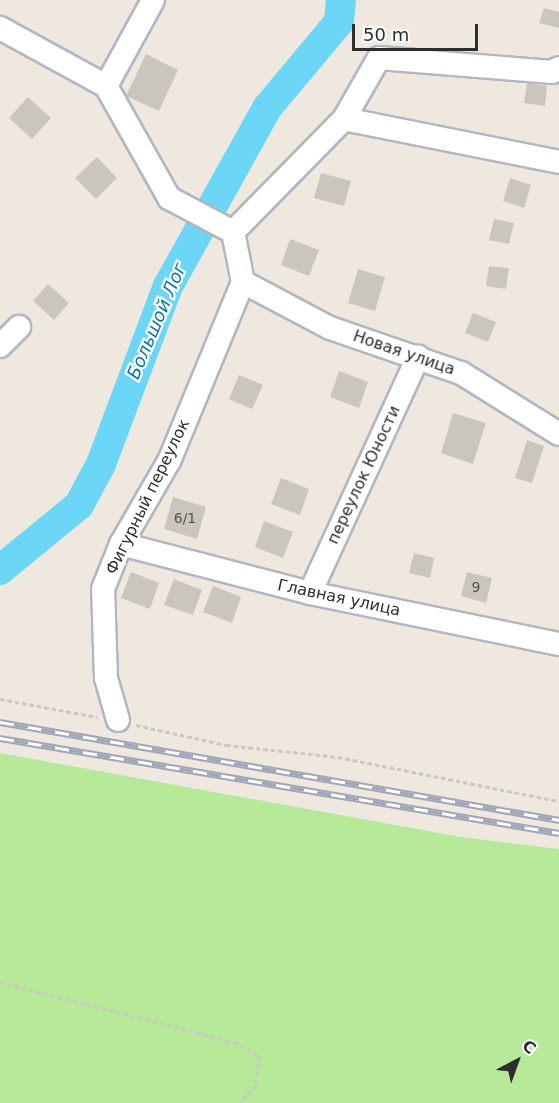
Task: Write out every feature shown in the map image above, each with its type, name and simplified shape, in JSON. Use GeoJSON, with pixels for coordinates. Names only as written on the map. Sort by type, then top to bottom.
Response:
{"type":"FeatureCollection","features":[{"type":"Feature","properties":{"kind":"street"},"geometry":{"type":"LineString","coordinates":[[106,86],[153,0]]}},
{"type":"Feature","properties":{"kind":"street"},"geometry":{"type":"LineString","coordinates":[[0,28],[106,86],[169,198],[233,232]]}},
{"type":"Feature","properties":{"kind":"street"},"geometry":{"type":"LineString","coordinates":[[233,232],[344,119],[379,58],[552,72],[559,68]]}},
{"type":"Feature","properties":{"kind":"street"},"geometry":{"type":"LineString","coordinates":[[344,119],[559,162]]}},
{"type":"Feature","properties":{"kind":"street"},"geometry":{"type":"LineString","coordinates":[[233,232],[243,282]]}},
{"type":"Feature","properties":{"kind":"street","name":"Новая улица"},"geometry":{"type":"LineString","coordinates":[[243,282],[330,328],[461,373],[559,434]]}},
{"type":"Feature","properties":{"kind":"street","name":"Фигурный переулок"},"geometry":{"type":"LineString","coordinates":[[118,720],[106,678],[103,589],[121,544],[170,459],[243,282]]}},
{"type":"Feature","properties":{"kind":"street"},"geometry":{"type":"LineString","coordinates":[[0,346],[19,327]]}},
{"type":"Feature","properties":{"kind":"street","name":"переулок Юности"},"geometry":{"type":"LineString","coordinates":[[310,593],[418,357]]}},
{"type":"Feature","properties":{"kind":"street","name":"Главная улица"},"geometry":{"type":"LineString","coordinates":[[121,544],[310,593],[559,644]]}},
{"type":"Feature","properties":{"kind":"path"},"geometry":{"type":"LineString","coordinates":[[0,699],[118,720],[226,745],[338,757],[559,801]]}},
{"type":"Feature","properties":{"kind":"path"},"geometry":{"type":"LineString","coordinates":[[0,982],[234,1042],[259,1056],[256,1084],[240,1103]]}},
{"type":"Feature","properties":{"kind":"green space"},"geometry":{"type":"Polygon","coordinates":[[[0,753],[461,837],[559,849],[559,1103],[0,1103],[0,753]]]}},
{"type":"Feature","properties":{"kind":"building"},"geometry":{"type":"Polygon","coordinates":[[[544,8],[559,12],[559,28],[539,23],[544,8]]]}},
{"type":"Feature","properties":{"kind":"building"},"geometry":{"type":"Polygon","coordinates":[[[146,54],[178,70],[159,111],[126,96],[146,54]]]}},
{"type":"Feature","properties":{"kind":"building"},"geometry":{"type":"Polygon","coordinates":[[[527,83],[547,86],[545,106],[524,103],[527,83]]]}},
{"type":"Feature","properties":{"kind":"building"},"geometry":{"type":"Polygon","coordinates":[[[28,97],[51,118],[32,139],[9,118],[28,97]]]}},
{"type":"Feature","properties":{"kind":"building"},"geometry":{"type":"Polygon","coordinates":[[[97,157],[117,178],[96,199],[75,178],[97,157]]]}},
{"type":"Feature","properties":{"kind":"building"},"geometry":{"type":"Polygon","coordinates":[[[321,173],[351,181],[344,206],[314,198],[321,173]]]}},
{"type":"Feature","properties":{"kind":"building"},"geometry":{"type":"Polygon","coordinates":[[[510,178],[531,185],[524,208],[503,201],[510,178]]]}},
{"type":"Feature","properties":{"kind":"building"},"geometry":{"type":"Polygon","coordinates":[[[494,219],[514,223],[509,244],[489,240],[494,219]]]}},
{"type":"Feature","properties":{"kind":"building"},"geometry":{"type":"Polygon","coordinates":[[[290,239],[319,250],[309,276],[281,265],[290,239]]]}},
{"type":"Feature","properties":{"kind":"building"},"geometry":{"type":"Polygon","coordinates":[[[489,266],[509,268],[506,289],[486,286],[489,266]]]}},
{"type":"Feature","properties":{"kind":"building"},"geometry":{"type":"Polygon","coordinates":[[[358,269],[385,277],[375,311],[348,303],[358,269]]]}},
{"type":"Feature","properties":{"kind":"building"},"geometry":{"type":"Polygon","coordinates":[[[48,284],[69,303],[54,320],[33,301],[48,284]]]}},
{"type":"Feature","properties":{"kind":"building"},"geometry":{"type":"Polygon","coordinates":[[[473,313],[496,322],[488,342],[465,333],[473,313]]]}},
{"type":"Feature","properties":{"kind":"building"},"geometry":{"type":"Polygon","coordinates":[[[339,371],[368,382],[359,408],[330,397],[339,371]]]}},
{"type":"Feature","properties":{"kind":"building"},"geometry":{"type":"Polygon","coordinates":[[[239,375],[263,385],[252,409],[229,399],[239,375]]]}},
{"type":"Feature","properties":{"kind":"building"},"geometry":{"type":"Polygon","coordinates":[[[453,413],[486,423],[473,464],[441,453],[453,413]]]}},
{"type":"Feature","properties":{"kind":"building"},"geometry":{"type":"Polygon","coordinates":[[[527,440],[544,446],[532,483],[515,478],[527,440]]]}},
{"type":"Feature","properties":{"kind":"building"},"geometry":{"type":"Polygon","coordinates":[[[281,478],[309,489],[300,515],[271,504],[281,478]]]}},
{"type":"Feature","properties":{"kind":"building"},"geometry":{"type":"Polygon","coordinates":[[[173,497],[206,507],[197,539],[164,529],[173,497]]]}},
{"type":"Feature","properties":{"kind":"building"},"geometry":{"type":"Polygon","coordinates":[[[264,521],[293,532],[283,558],[255,547],[264,521]]]}},
{"type":"Feature","properties":{"kind":"building"},"geometry":{"type":"Polygon","coordinates":[[[414,553],[434,558],[430,578],[409,573],[414,553]]]}},
{"type":"Feature","properties":{"kind":"building"},"geometry":{"type":"Polygon","coordinates":[[[131,572],[159,583],[150,609],[121,598],[131,572]]]}},
{"type":"Feature","properties":{"kind":"building"},"geometry":{"type":"Polygon","coordinates":[[[467,572],[492,578],[486,603],[461,596],[467,572]]]}},
{"type":"Feature","properties":{"kind":"building"},"geometry":{"type":"Polygon","coordinates":[[[174,579],[202,590],[193,615],[164,605],[174,579]]]}},
{"type":"Feature","properties":{"kind":"building"},"geometry":{"type":"Polygon","coordinates":[[[213,586],[241,597],[232,623],[203,612],[213,586]]]}},
{"type":"Feature","properties":{"kind":"waterway","name":"Большой Лог"},"geometry":{"type":"LineString","coordinates":[[0,570],[79,505],[101,464],[168,286],[267,108],[339,22],[341,0]]}},
{"type":"Feature","properties":{"kind":"railway"},"geometry":{"type":"LineString","coordinates":[[0,722],[559,820]]}},
{"type":"Feature","properties":{"kind":"railway"},"geometry":{"type":"LineString","coordinates":[[0,738],[559,833]]}}]}
